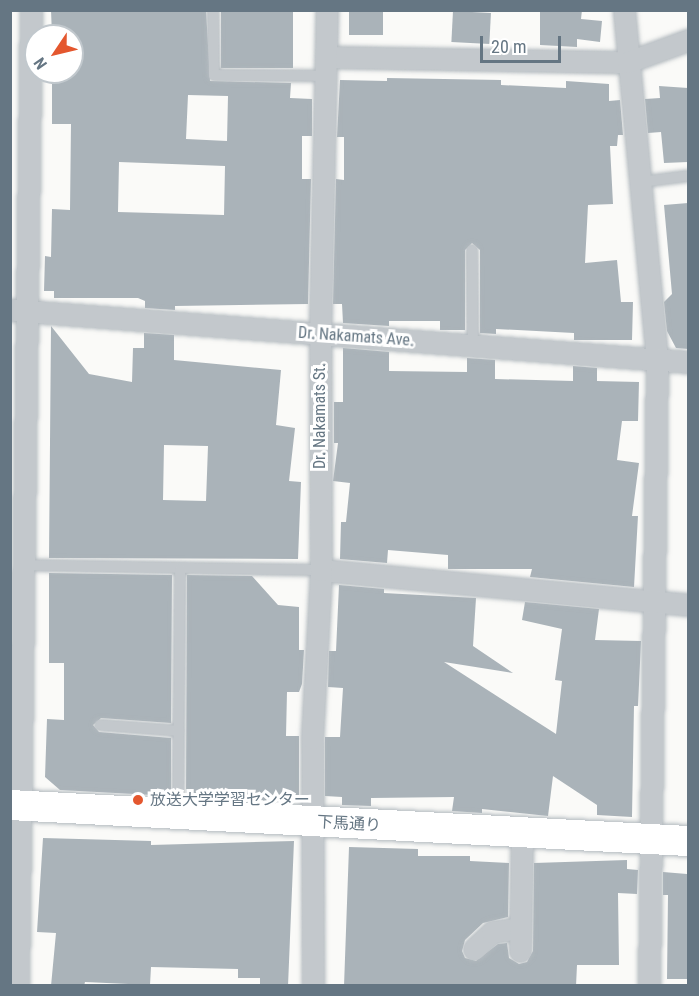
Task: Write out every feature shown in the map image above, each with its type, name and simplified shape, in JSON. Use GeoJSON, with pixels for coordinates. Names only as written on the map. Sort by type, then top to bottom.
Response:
{"type":"FeatureCollection","features":[{"type":"Feature","properties":{"kind":"street"},"geometry":{"type":"LineString","coordinates":[[18,986],[15,932],[17,612],[23,565],[17,497],[17,311],[31,10]]}},
{"type":"Feature","properties":{"kind":"street","name":"Dr. Nakamats St."},"geometry":{"type":"LineString","coordinates":[[313,986],[312,738],[321,570],[320,335],[327,10]]}},
{"type":"Feature","properties":{"kind":"street"},"geometry":{"type":"LineString","coordinates":[[624,10],[657,359],[649,986]]}},
{"type":"Feature","properties":{"kind":"street"},"geometry":{"type":"LineString","coordinates":[[327,67],[628,62],[688,40]]}},
{"type":"Feature","properties":{"kind":"street","name":"Dr. Nakamats Ave."},"geometry":{"type":"LineString","coordinates":[[17,311],[688,362]]}},
{"type":"Feature","properties":{"kind":"street"},"geometry":{"type":"LineString","coordinates":[[321,570],[653,604],[688,605]]}},
{"type":"Feature","properties":{"kind":"street","name":"下馬通り"},"geometry":{"type":"LineString","coordinates":[[16,806],[688,841]]}},
{"type":"Feature","properties":{"kind":"street"},"geometry":{"type":"LineString","coordinates":[[520,951],[522,832]]}},
{"type":"Feature","properties":{"kind":"street"},"geometry":{"type":"LineString","coordinates":[[474,950],[492,932],[520,928]]}},
{"type":"Feature","properties":{"kind":"lane"},"geometry":{"type":"LineString","coordinates":[[213,10],[214,75],[327,67]]}},
{"type":"Feature","properties":{"kind":"lane"},"geometry":{"type":"LineString","coordinates":[[641,182],[688,176]]}},
{"type":"Feature","properties":{"kind":"lane"},"geometry":{"type":"LineString","coordinates":[[472,250],[473,346]]}},
{"type":"Feature","properties":{"kind":"lane"},"geometry":{"type":"LineString","coordinates":[[23,565],[321,570]]}},
{"type":"Feature","properties":{"kind":"lane"},"geometry":{"type":"LineString","coordinates":[[178,815],[180,569]]}},
{"type":"Feature","properties":{"kind":"lane"},"geometry":{"type":"LineString","coordinates":[[100,725],[179,730]]}},
{"type":"Feature","properties":{"kind":"building"},"geometry":{"type":"Polygon","coordinates":[[[51,10],[206,10],[210,81],[291,83],[290,98],[312,99],[312,136],[302,136],[302,179],[311,179],[308,304],[175,306],[175,310],[145,308],[145,301],[138,298],[54,298],[54,291],[44,291],[45,256],[51,257],[52,209],[70,210],[71,124],[52,124],[52,84],[84,84],[84,24],[52,24],[51,10]],[[188,95],[186,139],[227,141],[228,96],[188,95]],[[119,162],[118,212],[224,215],[225,166],[119,162]]]}},
{"type":"Feature","properties":{"kind":"building"},"geometry":{"type":"Polygon","coordinates":[[[221,10],[293,10],[293,68],[221,68],[221,10]]]}},
{"type":"Feature","properties":{"kind":"building"},"geometry":{"type":"Polygon","coordinates":[[[349,10],[383,10],[383,35],[349,35],[349,10]]]}},
{"type":"Feature","properties":{"kind":"building"},"geometry":{"type":"Polygon","coordinates":[[[540,10],[582,10],[581,19],[602,21],[600,42],[577,39],[577,47],[540,45],[540,10]]]}},
{"type":"Feature","properties":{"kind":"building"},"geometry":{"type":"Polygon","coordinates":[[[453,11],[491,13],[489,44],[451,42],[453,11]]]}},
{"type":"Feature","properties":{"kind":"building"},"geometry":{"type":"Polygon","coordinates":[[[387,78],[501,80],[501,85],[566,88],[566,81],[609,84],[609,101],[620,100],[623,135],[618,135],[617,146],[610,146],[613,204],[588,205],[585,263],[617,260],[621,302],[633,302],[632,340],[574,340],[574,333],[496,329],[496,334],[480,333],[480,250],[472,243],[465,250],[465,330],[440,330],[440,321],[389,321],[389,326],[343,323],[342,304],[333,304],[336,179],[344,180],[344,137],[337,137],[340,80],[387,81],[387,78]]]}},
{"type":"Feature","properties":{"kind":"building"},"geometry":{"type":"Polygon","coordinates":[[[659,86],[688,88],[688,162],[664,163],[661,132],[648,133],[645,99],[660,98],[659,86]]]}},
{"type":"Feature","properties":{"kind":"building"},"geometry":{"type":"Polygon","coordinates":[[[688,203],[688,349],[676,348],[667,331],[664,302],[672,294],[664,205],[688,203]]]}},
{"type":"Feature","properties":{"kind":"building"},"geometry":{"type":"Polygon","coordinates":[[[51,326],[89,374],[132,382],[133,348],[144,348],[144,333],[174,335],[174,360],[281,370],[276,425],[295,428],[289,481],[301,482],[298,559],[49,558],[51,326]],[[164,445],[163,500],[206,501],[208,446],[164,445]]]}},
{"type":"Feature","properties":{"kind":"building"},"geometry":{"type":"Polygon","coordinates":[[[343,348],[389,352],[389,371],[467,372],[467,358],[495,360],[495,379],[573,381],[573,366],[597,368],[597,381],[639,382],[638,421],[622,421],[617,460],[639,463],[632,516],[638,516],[634,587],[530,577],[532,569],[448,569],[448,555],[388,550],[387,563],[340,559],[341,522],[346,522],[350,483],[333,481],[338,443],[334,443],[334,402],[343,402],[343,348]]]}},
{"type":"Feature","properties":{"kind":"building"},"geometry":{"type":"Polygon","coordinates":[[[49,573],[172,575],[171,723],[101,718],[93,725],[99,732],[171,738],[171,796],[60,790],[45,777],[47,719],[64,720],[64,663],[49,663],[49,573]]]}},
{"type":"Feature","properties":{"kind":"building"},"geometry":{"type":"Polygon","coordinates":[[[187,575],[252,576],[278,605],[299,607],[299,650],[304,650],[302,684],[299,692],[287,692],[286,736],[299,736],[299,797],[295,797],[295,802],[186,797],[187,575]]]}},
{"type":"Feature","properties":{"kind":"building"},"geometry":{"type":"Polygon","coordinates":[[[339,585],[384,589],[384,593],[476,598],[473,646],[513,673],[444,662],[556,734],[562,681],[555,680],[562,629],[522,620],[525,602],[599,609],[595,640],[641,641],[638,706],[634,706],[632,817],[597,815],[597,805],[553,776],[548,816],[482,809],[482,813],[452,811],[454,797],[371,798],[371,806],[342,805],[342,797],[325,796],[325,737],[340,737],[343,688],[328,687],[329,651],[336,651],[339,585]]]}},
{"type":"Feature","properties":{"kind":"building"},"geometry":{"type":"Polygon","coordinates":[[[43,838],[151,841],[151,845],[294,841],[288,986],[260,986],[260,978],[238,978],[238,969],[151,967],[150,985],[85,982],[84,986],[51,986],[56,933],[37,932],[43,838]]]}},
{"type":"Feature","properties":{"kind":"building"},"geometry":{"type":"Polygon","coordinates":[[[349,847],[418,849],[418,856],[470,856],[470,861],[509,863],[508,917],[483,923],[465,940],[462,951],[465,958],[476,961],[498,944],[507,943],[509,958],[519,964],[527,962],[533,951],[534,863],[627,860],[627,869],[638,870],[637,894],[618,893],[619,965],[577,965],[576,986],[344,986],[349,847]]]}},
{"type":"Feature","properties":{"kind":"building"},"geometry":{"type":"Polygon","coordinates":[[[663,872],[687,874],[688,979],[667,979],[668,895],[663,895],[663,872]]]}},
{"type":"Feature","properties":{"kind":"place","name":"放送大学学習センター"},"geometry":{"type":"Point","coordinates":[138,800]}}]}
